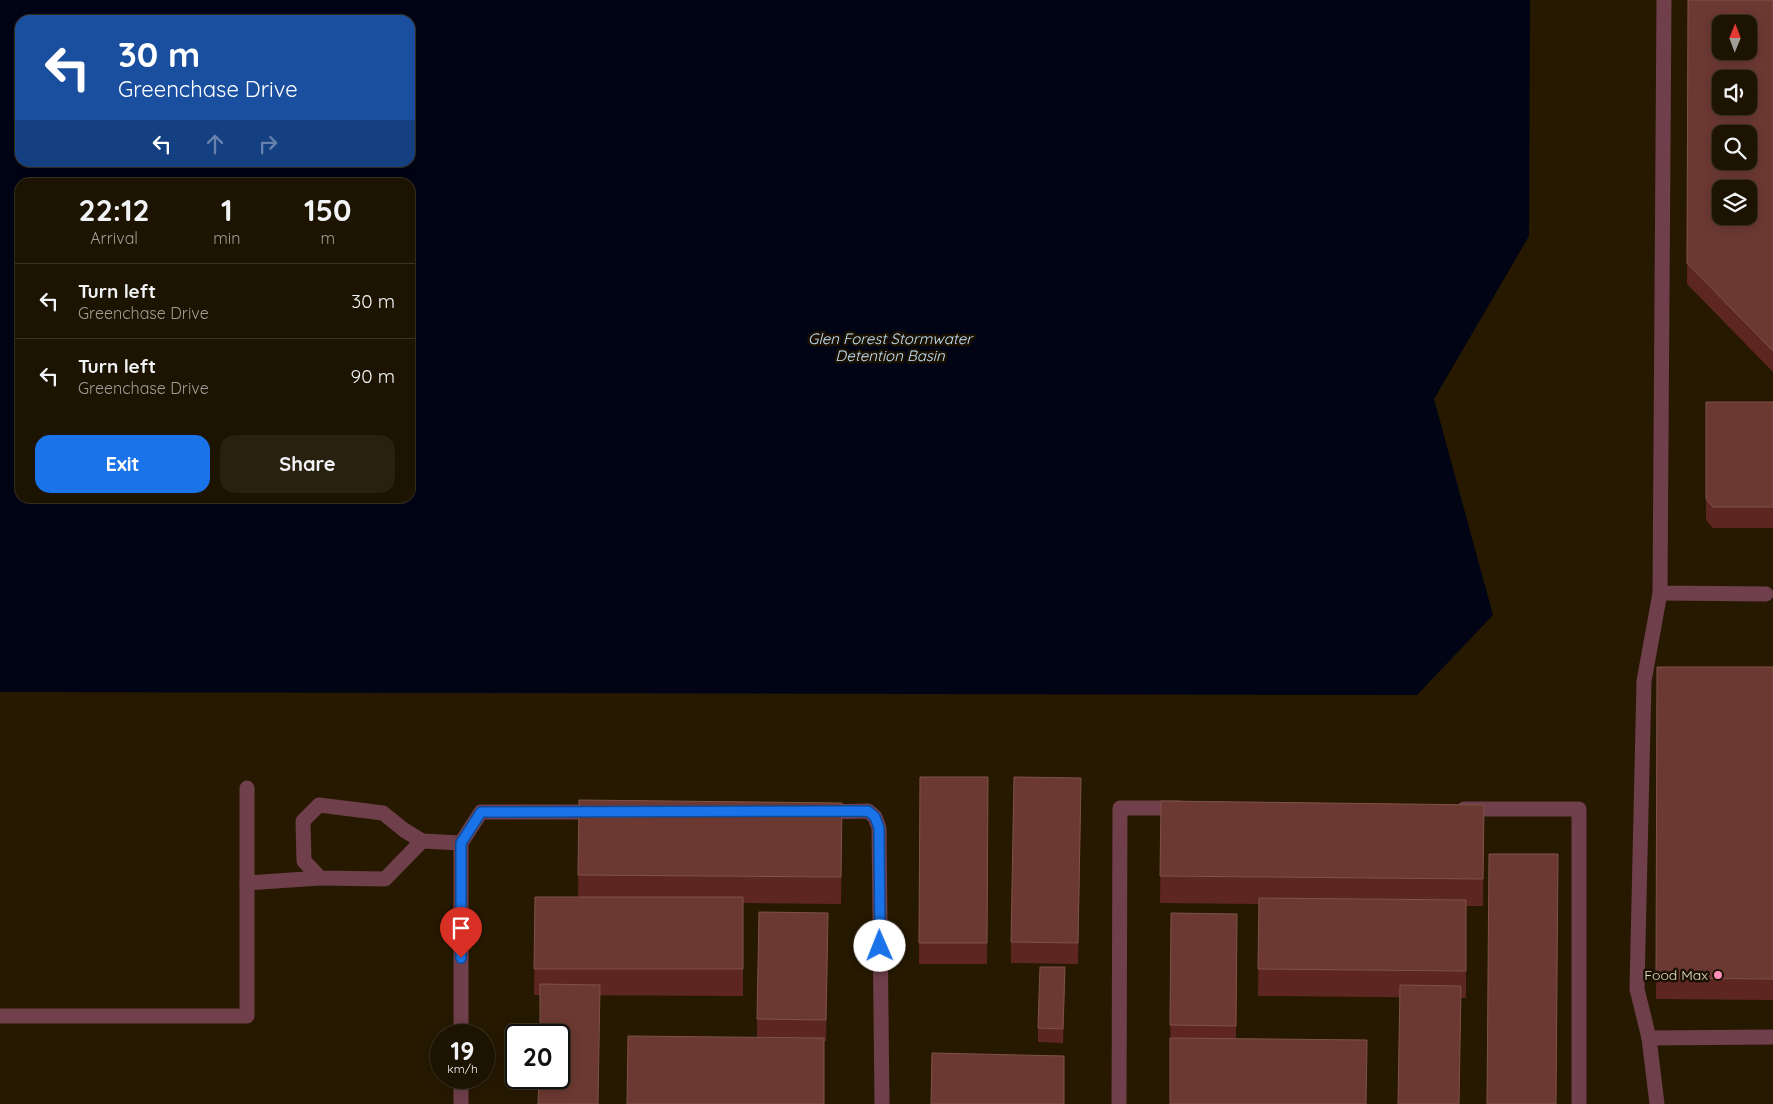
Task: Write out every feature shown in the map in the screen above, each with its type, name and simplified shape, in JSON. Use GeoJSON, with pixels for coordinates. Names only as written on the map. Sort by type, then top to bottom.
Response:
{"type":"FeatureCollection","features":[{"type":"Feature","properties":{"kind":"lane"},"geometry":{"type":"LineString","coordinates":[[1657,1104],[1649,1038],[1637,989],[1644,681],[1660,593],[1664,0]]}},
{"type":"Feature","properties":{"kind":"lane"},"geometry":{"type":"LineString","coordinates":[[1660,593],[1766,594]]}},
{"type":"Feature","properties":{"kind":"lane"},"geometry":{"type":"LineString","coordinates":[[0,1016],[247,1016],[246,788]]}},
{"type":"Feature","properties":{"kind":"lane"},"geometry":{"type":"LineString","coordinates":[[320,878],[304,861],[303,820],[319,805],[383,813],[404,830],[422,840],[461,843]]}},
{"type":"Feature","properties":{"kind":"lane"},"geometry":{"type":"LineString","coordinates":[[1119,1104],[1120,808],[1200,808]]}},
{"type":"Feature","properties":{"kind":"lane"},"geometry":{"type":"LineString","coordinates":[[1450,809],[1580,809],[1579,1104]]}},
{"type":"Feature","properties":{"kind":"lane"},"geometry":{"type":"LineString","coordinates":[[810,812],[868,811],[875,817],[879,828],[882,1104]]}},
{"type":"Feature","properties":{"kind":"lane"},"geometry":{"type":"LineString","coordinates":[[461,1024],[461,843],[481,812],[614,812]]}},
{"type":"Feature","properties":{"kind":"lane"},"geometry":{"type":"LineString","coordinates":[[247,883],[320,878],[385,879],[422,840]]}},
{"type":"Feature","properties":{"kind":"lane"},"geometry":{"type":"LineString","coordinates":[[1649,1038],[1773,1037]]}},
{"type":"Feature","properties":{"kind":"lane"},"geometry":{"type":"LineString","coordinates":[[461,1089],[461,1104]]}},
{"type":"Feature","properties":{"kind":"water","name":"Glen Forest Stormwater Detention Basin"},"geometry":{"type":"Polygon","coordinates":[[[0,0],[1530,0],[1529,236],[1434,399],[1493,615],[1417,695],[0,692],[0,0]]]}},
{"type":"Feature","properties":{"kind":"building"},"geometry":{"type":"Polygon","coordinates":[[[1688,0],[1773,0],[1773,351],[1687,263],[1688,0]]]}},
{"type":"Feature","properties":{"kind":"building"},"geometry":{"type":"Polygon","coordinates":[[[1706,402],[1773,402],[1773,507],[1713,507],[1706,499],[1706,402]]]}},
{"type":"Feature","properties":{"kind":"building"},"geometry":{"type":"Polygon","coordinates":[[[1657,667],[1773,667],[1773,979],[1656,978],[1657,667]]]}},
{"type":"Feature","properties":{"kind":"building"},"geometry":{"type":"Polygon","coordinates":[[[920,777],[988,777],[987,943],[919,943],[920,777]]]}},
{"type":"Feature","properties":{"kind":"building"},"geometry":{"type":"Polygon","coordinates":[[[1014,777],[1081,778],[1078,943],[1011,942],[1014,777]]]}},
{"type":"Feature","properties":{"kind":"building"},"geometry":{"type":"Polygon","coordinates":[[[579,800],[842,803],[841,877],[578,875],[579,800]]]}},
{"type":"Feature","properties":{"kind":"building"},"geometry":{"type":"Polygon","coordinates":[[[1161,801],[1484,805],[1483,879],[1160,876],[1161,801]]]}},
{"type":"Feature","properties":{"kind":"building"},"geometry":{"type":"Polygon","coordinates":[[[1489,854],[1558,854],[1556,1104],[1487,1104],[1489,854]]]}},
{"type":"Feature","properties":{"kind":"building"},"geometry":{"type":"Polygon","coordinates":[[[535,897],[743,897],[743,969],[534,969],[535,897]]]}},
{"type":"Feature","properties":{"kind":"building"},"geometry":{"type":"Polygon","coordinates":[[[1259,898],[1466,900],[1466,971],[1258,969],[1259,898]]]}},
{"type":"Feature","properties":{"kind":"building"},"geometry":{"type":"Polygon","coordinates":[[[759,912],[828,913],[826,1020],[757,1019],[759,912]]]}},
{"type":"Feature","properties":{"kind":"building"},"geometry":{"type":"Polygon","coordinates":[[[1171,913],[1237,914],[1236,1026],[1170,1025],[1171,913]]]}},
{"type":"Feature","properties":{"kind":"building"},"geometry":{"type":"Polygon","coordinates":[[[1040,967],[1065,967],[1063,1029],[1038,1028],[1040,967]]]}},
{"type":"Feature","properties":{"kind":"building"},"geometry":{"type":"Polygon","coordinates":[[[540,984],[600,985],[598,1104],[538,1104],[539,1089],[570,1089],[570,1024],[540,1024],[540,984]]]}},
{"type":"Feature","properties":{"kind":"building"},"geometry":{"type":"Polygon","coordinates":[[[1400,985],[1461,986],[1459,1104],[1398,1104],[1400,985]]]}},
{"type":"Feature","properties":{"kind":"building"},"geometry":{"type":"Polygon","coordinates":[[[628,1036],[824,1038],[824,1104],[627,1104],[628,1036]]]}},
{"type":"Feature","properties":{"kind":"building"},"geometry":{"type":"Polygon","coordinates":[[[1170,1038],[1367,1040],[1366,1104],[1170,1104],[1170,1038]]]}},
{"type":"Feature","properties":{"kind":"building"},"geometry":{"type":"Polygon","coordinates":[[[932,1053],[1064,1056],[1064,1104],[931,1104],[932,1053]]]}},
{"type":"Feature","properties":{"kind":"place","name":"Food Max"},"geometry":{"type":"Point","coordinates":[1718,975]}},
{"type":"Feature","properties":{"kind":"route"},"geometry":{"type":"LineString","coordinates":[[461,958],[461,843],[481,812],[868,811],[875,817],[879,828],[880,946]]}}]}
